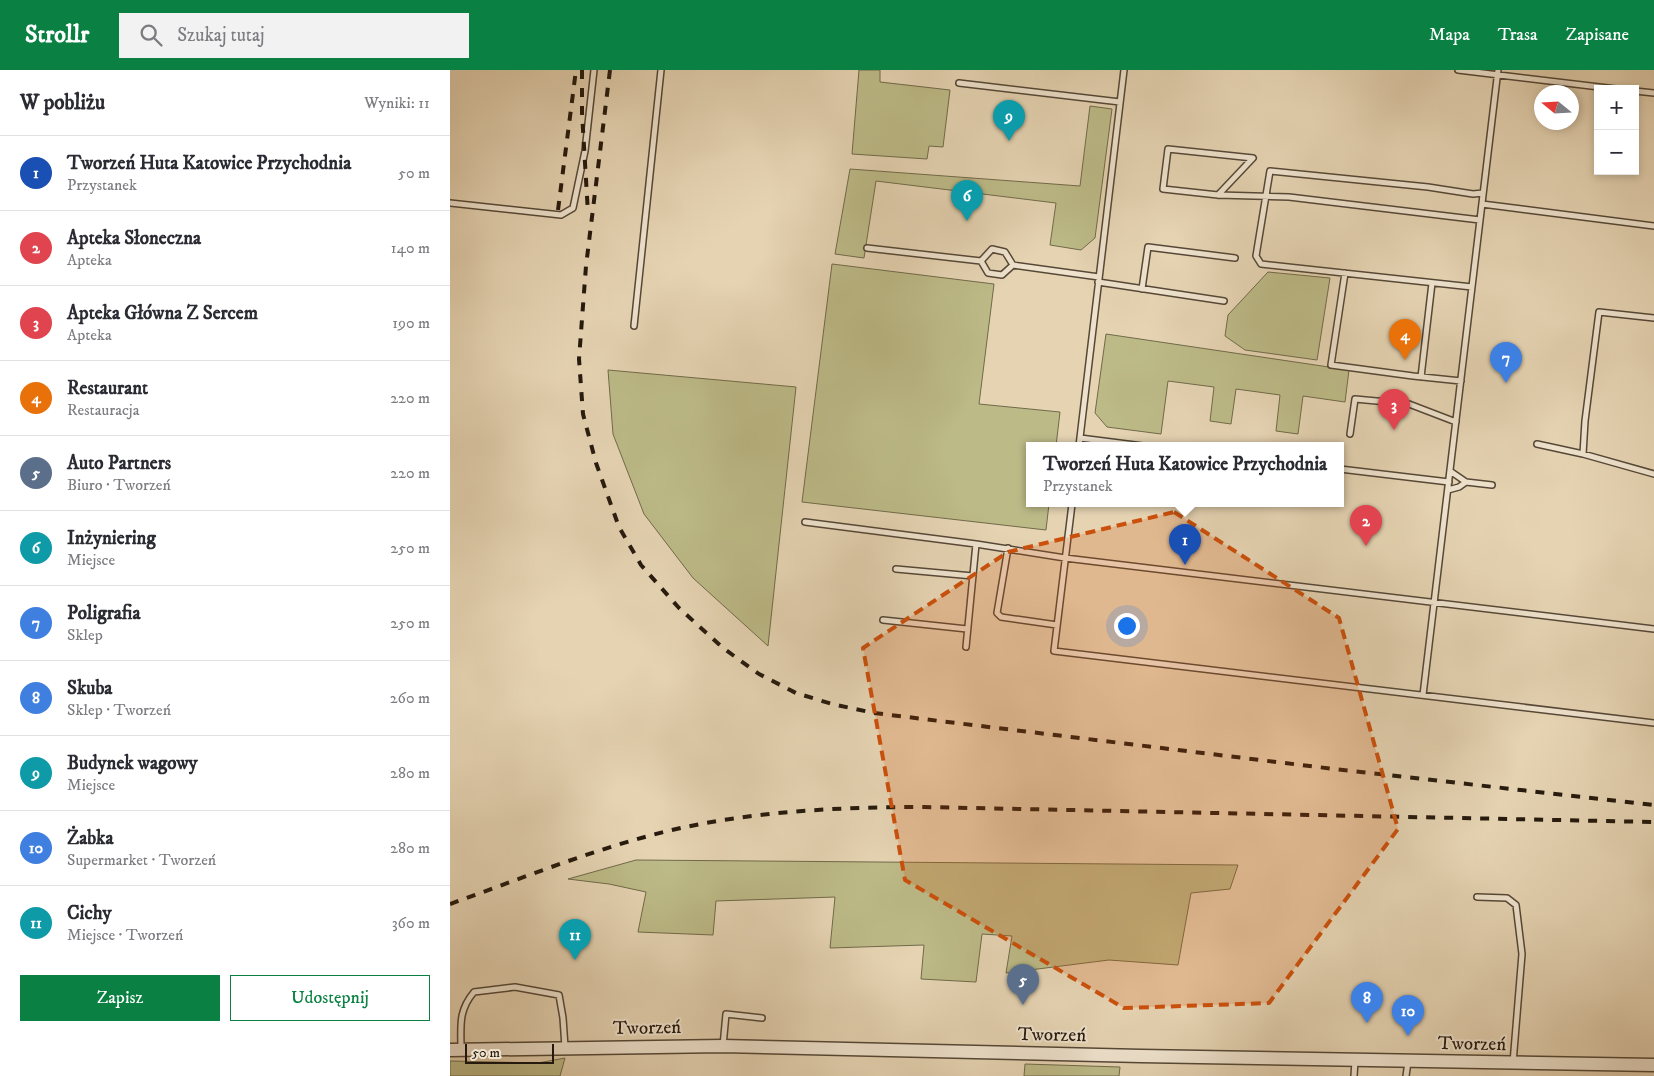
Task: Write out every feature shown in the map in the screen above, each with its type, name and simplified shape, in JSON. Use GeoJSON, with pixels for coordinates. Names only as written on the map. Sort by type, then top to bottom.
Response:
{"type":"FeatureCollection","features":[{"type":"Feature","properties":{"kind":"street","name":"Tworzeń"},"geometry":{"type":"LineString","coordinates":[[455,1050],[722,1046],[1654,1065]]}},
{"type":"Feature","properties":{"kind":"lane"},"geometry":{"type":"LineString","coordinates":[[450,203],[561,215],[573,208],[584,151],[594,70]]}},
{"type":"Feature","properties":{"kind":"lane"},"geometry":{"type":"LineString","coordinates":[[634,326],[661,70]]}},
{"type":"Feature","properties":{"kind":"lane"},"geometry":{"type":"LineString","coordinates":[[1080,442],[1124,70]]}},
{"type":"Feature","properties":{"kind":"lane"},"geometry":{"type":"LineString","coordinates":[[1458,70],[1498,72],[1594,86]]}},
{"type":"Feature","properties":{"kind":"lane"},"geometry":{"type":"LineString","coordinates":[[1423,695],[1498,72]]}},
{"type":"Feature","properties":{"kind":"lane"},"geometry":{"type":"LineString","coordinates":[[959,84],[1120,102]]}},
{"type":"Feature","properties":{"kind":"lane"},"geometry":{"type":"LineString","coordinates":[[1639,91],[1654,93]]}},
{"type":"Feature","properties":{"kind":"lane"},"geometry":{"type":"LineString","coordinates":[[1218,195],[1253,158],[1168,148],[1163,188],[1218,195],[1289,197],[1480,220]]}},
{"type":"Feature","properties":{"kind":"lane"},"geometry":{"type":"LineString","coordinates":[[1472,288],[1261,264],[1256,256],[1270,171],[1428,187],[1473,194],[1483,192]]}},
{"type":"Feature","properties":{"kind":"lane"},"geometry":{"type":"LineString","coordinates":[[1482,204],[1654,226]]}},
{"type":"Feature","properties":{"kind":"lane"},"geometry":{"type":"LineString","coordinates":[[1142,288],[1148,247],[1235,258]]}},
{"type":"Feature","properties":{"kind":"lane"},"geometry":{"type":"LineString","coordinates":[[867,248],[982,261]]}},
{"type":"Feature","properties":{"kind":"lane"},"geometry":{"type":"LineString","coordinates":[[982,261],[992,249],[1005,252],[1014,265],[1224,302]]}},
{"type":"Feature","properties":{"kind":"lane"},"geometry":{"type":"LineString","coordinates":[[982,261],[988,274],[1002,275],[1014,265]]}},
{"type":"Feature","properties":{"kind":"lane"},"geometry":{"type":"LineString","coordinates":[[1345,273],[1331,364],[1461,381]]}},
{"type":"Feature","properties":{"kind":"lane"},"geometry":{"type":"LineString","coordinates":[[1421,377],[1432,283]]}},
{"type":"Feature","properties":{"kind":"lane"},"geometry":{"type":"LineString","coordinates":[[1583,454],[1585,422],[1599,312],[1654,318]]}},
{"type":"Feature","properties":{"kind":"lane"},"geometry":{"type":"LineString","coordinates":[[1350,434],[1355,399],[1409,404],[1456,422]]}},
{"type":"Feature","properties":{"kind":"lane"},"geometry":{"type":"LineString","coordinates":[[1080,438],[1095,442]]}},
{"type":"Feature","properties":{"kind":"lane"},"geometry":{"type":"LineString","coordinates":[[1537,444],[1583,454],[1654,474]]}},
{"type":"Feature","properties":{"kind":"lane"},"geometry":{"type":"LineString","coordinates":[[1344,469],[1449,482]]}},
{"type":"Feature","properties":{"kind":"lane"},"geometry":{"type":"LineString","coordinates":[[1450,471],[1466,482],[1492,485]]}},
{"type":"Feature","properties":{"kind":"lane"},"geometry":{"type":"LineString","coordinates":[[1448,490],[1459,487],[1466,482]]}},
{"type":"Feature","properties":{"kind":"lane"},"geometry":{"type":"LineString","coordinates":[[1072,507],[1054,651],[1654,723]]}},
{"type":"Feature","properties":{"kind":"lane"},"geometry":{"type":"LineString","coordinates":[[805,522],[1008,548],[1065,558],[1654,629]]}},
{"type":"Feature","properties":{"kind":"lane"},"geometry":{"type":"LineString","coordinates":[[966,647],[976,544]]}},
{"type":"Feature","properties":{"kind":"lane"},"geometry":{"type":"LineString","coordinates":[[1008,548],[997,613],[1001,617],[1057,625]]}},
{"type":"Feature","properties":{"kind":"lane"},"geometry":{"type":"LineString","coordinates":[[896,569],[973,576]]}},
{"type":"Feature","properties":{"kind":"lane"},"geometry":{"type":"LineString","coordinates":[[883,620],[968,629]]}},
{"type":"Feature","properties":{"kind":"lane"},"geometry":{"type":"LineString","coordinates":[[1477,897],[1507,898],[1516,905],[1522,954],[1513,1063]]}},
{"type":"Feature","properties":{"kind":"lane"},"geometry":{"type":"LineString","coordinates":[[455,1050],[465,1003],[474,992],[515,987],[559,995],[565,1048]]}},
{"type":"Feature","properties":{"kind":"lane"},"geometry":{"type":"LineString","coordinates":[[722,1046],[726,1014],[762,1018]]}},
{"type":"Feature","properties":{"kind":"lane"},"geometry":{"type":"LineString","coordinates":[[1354,1076],[1355,1060]]}},
{"type":"Feature","properties":{"kind":"lane"},"geometry":{"type":"LineString","coordinates":[[1406,1076],[1408,1061]]}},
{"type":"Feature","properties":{"kind":"highlighted area"},"geometry":{"type":"Polygon","coordinates":[[[1174,512],[1339,618],[1398,829],[1269,1003],[1124,1008],[905,880],[863,648],[1008,552],[1174,512]]]}},
{"type":"Feature","properties":{"kind":"shaded area"},"geometry":{"type":"Polygon","coordinates":[[[859,70],[880,70],[880,82],[950,90],[943,147],[929,146],[927,159],[852,154],[859,70]]]}},
{"type":"Feature","properties":{"kind":"shaded area"},"geometry":{"type":"Polygon","coordinates":[[[1090,106],[1112,109],[1095,238],[1081,250],[1050,245],[1056,203],[876,181],[864,258],[835,254],[850,169],[1080,186],[1090,106]]]}},
{"type":"Feature","properties":{"kind":"shaded area"},"geometry":{"type":"Polygon","coordinates":[[[832,264],[994,284],[979,404],[1060,412],[1056,442],[1026,442],[1026,507],[1049,507],[1046,530],[802,502],[832,264]]]}},
{"type":"Feature","properties":{"kind":"shaded area"},"geometry":{"type":"Polygon","coordinates":[[[1268,272],[1330,278],[1317,360],[1245,350],[1225,336],[1228,315],[1268,272]]]}},
{"type":"Feature","properties":{"kind":"shaded area"},"geometry":{"type":"Polygon","coordinates":[[[1106,334],[1349,370],[1345,402],[1303,396],[1298,434],[1276,431],[1280,395],[1236,389],[1231,424],[1210,421],[1214,387],[1168,381],[1161,434],[1107,427],[1095,413],[1106,334]]]}},
{"type":"Feature","properties":{"kind":"shaded area"},"geometry":{"type":"Polygon","coordinates":[[[608,370],[796,387],[768,646],[693,578],[644,514],[613,434],[608,370]]]}},
{"type":"Feature","properties":{"kind":"shaded area"},"geometry":{"type":"Polygon","coordinates":[[[636,860],[1238,865],[1230,889],[1191,893],[1178,965],[1109,960],[1006,973],[1012,936],[982,934],[976,982],[921,979],[924,945],[830,948],[835,897],[716,901],[713,935],[638,932],[646,892],[609,884],[568,879],[636,860]]]}},
{"type":"Feature","properties":{"kind":"shaded area"},"geometry":{"type":"Polygon","coordinates":[[[565,1058],[560,1076],[450,1076],[450,1061],[538,1063],[565,1058]]]}},
{"type":"Feature","properties":{"kind":"shaded area"},"geometry":{"type":"Polygon","coordinates":[[[1025,1064],[1120,1067],[1119,1076],[1024,1076],[1025,1064]]]}},
{"type":"Feature","properties":{"kind":"railway"},"geometry":{"type":"LineString","coordinates":[[558,210],[576,70]]}},
{"type":"Feature","properties":{"kind":"railway"},"geometry":{"type":"LineString","coordinates":[[582,70],[582,113],[588,213]]}},
{"type":"Feature","properties":{"kind":"railway"},"geometry":{"type":"LineString","coordinates":[[610,70],[586,266],[579,359],[583,414],[596,463],[619,527],[641,565],[679,608],[723,648],[759,674],[796,693],[832,704],[874,713],[1334,769],[1654,805]]}},
{"type":"Feature","properties":{"kind":"railway"},"geometry":{"type":"LineString","coordinates":[[450,904],[560,864],[644,837],[734,818],[797,811],[924,807],[1654,822]]}},
{"type":"Feature","properties":{"kind":"place","name":"Budynek wagowy"},"geometry":{"type":"Point","coordinates":[1009,141]}},
{"type":"Feature","properties":{"kind":"place","name":"Inżyniering"},"geometry":{"type":"Point","coordinates":[967,221]}},
{"type":"Feature","properties":{"kind":"place","name":"Restaurant"},"geometry":{"type":"Point","coordinates":[1405,360]}},
{"type":"Feature","properties":{"kind":"place","name":"Poligrafia"},"geometry":{"type":"Point","coordinates":[1506,383]}},
{"type":"Feature","properties":{"kind":"place","name":"Apteka Główna Z Sercem"},"geometry":{"type":"Point","coordinates":[1394,430]}},
{"type":"Feature","properties":{"kind":"place","name":"Apteka Słoneczna"},"geometry":{"type":"Point","coordinates":[1366,546]}},
{"type":"Feature","properties":{"kind":"place","name":"Tworzeń Huta Katowice Przychodnia"},"geometry":{"type":"Point","coordinates":[1185,565]}},
{"type":"Feature","properties":{"kind":"place","name":"Cichy"},"geometry":{"type":"Point","coordinates":[575,960]}},
{"type":"Feature","properties":{"kind":"place","name":"Auto Partners"},"geometry":{"type":"Point","coordinates":[1023,1005]}},
{"type":"Feature","properties":{"kind":"place","name":"Skuba"},"geometry":{"type":"Point","coordinates":[1367,1023]}},
{"type":"Feature","properties":{"kind":"place","name":"Żabka"},"geometry":{"type":"Point","coordinates":[1408,1036]}}]}
